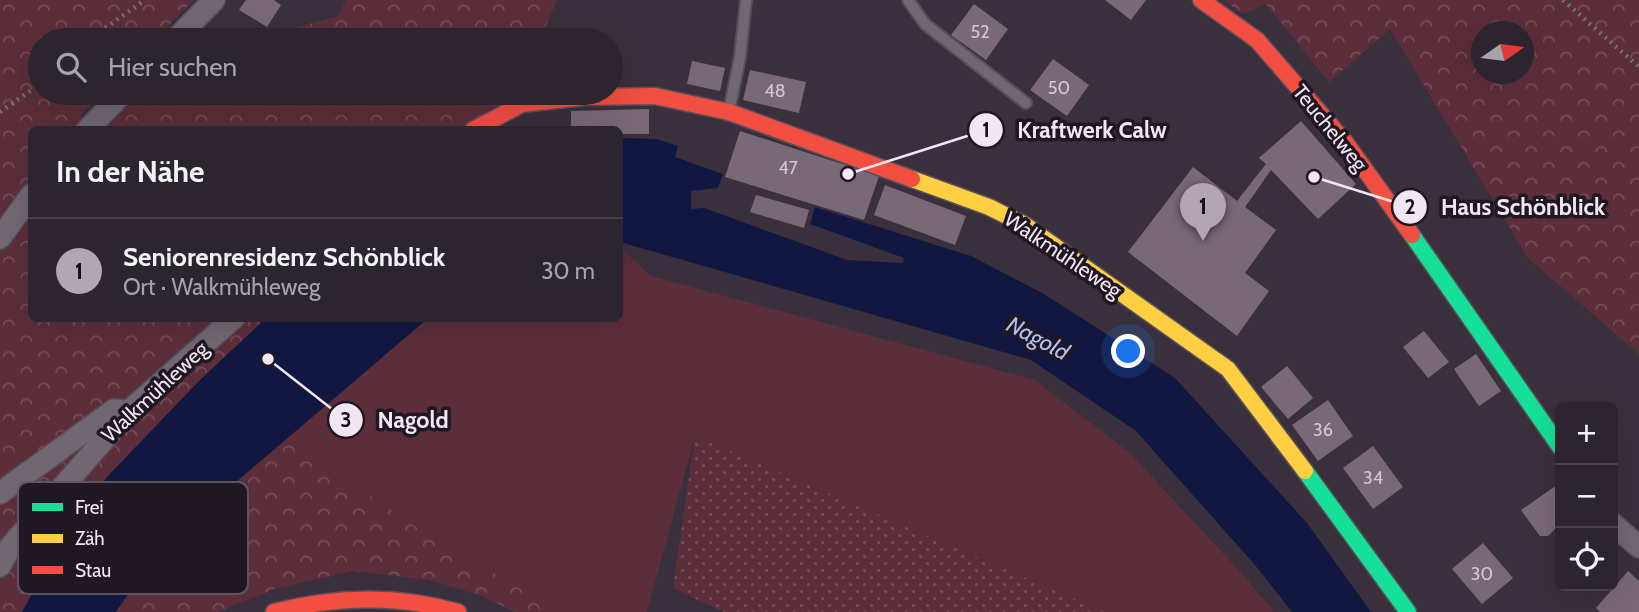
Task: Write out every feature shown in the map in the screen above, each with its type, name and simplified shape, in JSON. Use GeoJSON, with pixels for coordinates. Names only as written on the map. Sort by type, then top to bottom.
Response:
{"type":"FeatureCollection","features":[{"type":"Feature","properties":{"kind":"street"},"geometry":{"type":"LineString","coordinates":[[187,28],[214,0]]}},
{"type":"Feature","properties":{"kind":"street","name":"Teuchelweg"},"geometry":{"type":"LineString","coordinates":[[1201,0],[1257,40],[1345,142],[1555,440]]}},
{"type":"Feature","properties":{"kind":"street","name":"Walkmühleweg"},"geometry":{"type":"LineString","coordinates":[[623,96],[655,96],[729,113],[989,207],[1025,225],[1228,369],[1408,612]]}},
{"type":"Feature","properties":{"kind":"street"},"geometry":{"type":"LineString","coordinates":[[91,126],[111,105]]}},
{"type":"Feature","properties":{"kind":"street","name":"Walkmühleweg"},"geometry":{"type":"LineString","coordinates":[[481,126],[520,105]]}},
{"type":"Feature","properties":{"kind":"street"},"geometry":{"type":"LineString","coordinates":[[0,238],[28,200]]}},
{"type":"Feature","properties":{"kind":"street","name":"Walkmühleweg"},"geometry":{"type":"LineString","coordinates":[[67,482],[129,411],[229,322]]}},
{"type":"Feature","properties":{"kind":"street"},"geometry":{"type":"LineString","coordinates":[[0,493],[114,410],[129,411]]}},
{"type":"Feature","properties":{"kind":"street"},"geometry":{"type":"LineString","coordinates":[[1618,528],[1639,547]]}},
{"type":"Feature","properties":{"kind":"street","name":"Walkmühleweg"},"geometry":{"type":"LineString","coordinates":[[0,566],[18,538]]}},
{"type":"Feature","properties":{"kind":"street"},"geometry":{"type":"LineString","coordinates":[[274,612],[331,600],[379,597],[430,602],[458,612]]}},
{"type":"Feature","properties":{"kind":"lane"},"geometry":{"type":"LineString","coordinates":[[729,113],[740,57],[746,0]]}},
{"type":"Feature","properties":{"kind":"lane"},"geometry":{"type":"LineString","coordinates":[[908,0],[925,24],[1026,103]]}},
{"type":"Feature","properties":{"kind":"path"},"geometry":{"type":"LineString","coordinates":[[105,28],[145,0]]}},
{"type":"Feature","properties":{"kind":"path"},"geometry":{"type":"LineString","coordinates":[[1563,0],[1639,67]]}},
{"type":"Feature","properties":{"kind":"path"},"geometry":{"type":"LineString","coordinates":[[0,113],[28,93]]}},
{"type":"Feature","properties":{"kind":"green space"},"geometry":{"type":"Polygon","coordinates":[[[0,0],[194,0],[166,28],[28,28],[28,105],[90,105],[80,115],[91,126],[28,126],[28,322],[263,322],[200,380],[104,482],[18,482],[18,594],[32,594],[22,612],[0,612],[0,0]]]}},
{"type":"Feature","properties":{"kind":"green space"},"geometry":{"type":"Polygon","coordinates":[[[346,0],[557,0],[545,28],[294,28],[338,16],[346,0]]]}},
{"type":"Feature","properties":{"kind":"green space"},"geometry":{"type":"Polygon","coordinates":[[[1224,0],[1639,0],[1639,354],[1528,258],[1390,29],[1329,82],[1266,4],[1242,14],[1224,0]]]}},
{"type":"Feature","properties":{"kind":"green space"},"geometry":{"type":"Polygon","coordinates":[[[128,105],[512,105],[503,126],[105,126],[128,105]]]}},
{"type":"Feature","properties":{"kind":"green space"},"geometry":{"type":"Polygon","coordinates":[[[623,250],[651,276],[1035,380],[1130,453],[1274,612],[1105,612],[695,436],[647,612],[562,612],[433,539],[287,437],[424,322],[623,322],[623,250]]]}},
{"type":"Feature","properties":{"kind":"green space"},"geometry":{"type":"Polygon","coordinates":[[[695,436],[1105,612],[723,612],[673,588],[695,436]]]}},
{"type":"Feature","properties":{"kind":"green space"},"geometry":{"type":"Polygon","coordinates":[[[287,437],[433,539],[562,612],[515,612],[479,595],[430,580],[353,571],[277,588],[218,612],[116,612],[128,594],[248,594],[248,482],[235,482],[287,437]]]}},
{"type":"Feature","properties":{"kind":"water"},"geometry":{"type":"Polygon","coordinates":[[[623,138],[657,139],[678,146],[675,157],[723,174],[718,188],[691,191],[691,209],[704,208],[847,260],[903,263],[904,258],[810,224],[815,207],[971,256],[1044,294],[1175,378],[1307,523],[1371,612],[1292,612],[1255,565],[1136,431],[1031,360],[623,243],[623,138]]]}},
{"type":"Feature","properties":{"kind":"water"},"geometry":{"type":"Polygon","coordinates":[[[262,322],[423,322],[236,482],[104,482],[200,380],[262,322]]]}},
{"type":"Feature","properties":{"kind":"water"},"geometry":{"type":"Polygon","coordinates":[[[32,594],[128,594],[116,612],[22,612],[32,594]]]}},
{"type":"Feature","properties":{"kind":"building"},"geometry":{"type":"Polygon","coordinates":[[[246,0],[274,0],[281,5],[267,27],[239,10],[246,0]]]}},
{"type":"Feature","properties":{"kind":"building"},"geometry":{"type":"Polygon","coordinates":[[[1105,0],[1146,0],[1131,20],[1105,0]]]}},
{"type":"Feature","properties":{"kind":"building"},"geometry":{"type":"Polygon","coordinates":[[[974,4],[1008,29],[986,60],[951,35],[974,4]]]}},
{"type":"Feature","properties":{"kind":"building"},"geometry":{"type":"Polygon","coordinates":[[[1053,59],[1089,85],[1067,116],[1030,90],[1053,59]]]}},
{"type":"Feature","properties":{"kind":"building"},"geometry":{"type":"Polygon","coordinates":[[[692,61],[725,68],[720,91],[687,84],[692,61]]]}},
{"type":"Feature","properties":{"kind":"building"},"geometry":{"type":"Polygon","coordinates":[[[750,70],[806,82],[799,113],[743,100],[750,70]]]}},
{"type":"Feature","properties":{"kind":"building"},"geometry":{"type":"Polygon","coordinates":[[[649,109],[649,134],[623,134],[623,126],[571,126],[571,111],[649,109]]]}},
{"type":"Feature","properties":{"kind":"building"},"geometry":{"type":"Polygon","coordinates":[[[1301,121],[1356,184],[1318,219],[1271,170],[1245,207],[1276,230],[1245,273],[1269,291],[1237,336],[1128,252],[1193,167],[1237,201],[1266,164],[1259,158],[1301,121]]]}},
{"type":"Feature","properties":{"kind":"building"},"geometry":{"type":"Polygon","coordinates":[[[740,131],[879,176],[864,220],[725,177],[740,131]]]}},
{"type":"Feature","properties":{"kind":"building"},"geometry":{"type":"Polygon","coordinates":[[[885,185],[966,216],[955,245],[874,215],[885,185]]]}},
{"type":"Feature","properties":{"kind":"building"},"geometry":{"type":"Polygon","coordinates":[[[756,195],[809,210],[804,228],[750,212],[756,195]]]}},
{"type":"Feature","properties":{"kind":"building"},"geometry":{"type":"Polygon","coordinates":[[[1424,331],[1449,362],[1428,378],[1403,347],[1424,331]]]}},
{"type":"Feature","properties":{"kind":"building"},"geometry":{"type":"Polygon","coordinates":[[[1476,354],[1501,391],[1479,406],[1454,369],[1476,354]]]}},
{"type":"Feature","properties":{"kind":"building"},"geometry":{"type":"Polygon","coordinates":[[[1287,366],[1313,398],[1288,419],[1261,387],[1287,366]]]}},
{"type":"Feature","properties":{"kind":"building"},"geometry":{"type":"Polygon","coordinates":[[[1328,400],[1353,436],[1318,461],[1292,425],[1328,400]]]}},
{"type":"Feature","properties":{"kind":"building"},"geometry":{"type":"Polygon","coordinates":[[[1373,446],[1403,487],[1373,509],[1343,468],[1373,446]]]}},
{"type":"Feature","properties":{"kind":"building"},"geometry":{"type":"Polygon","coordinates":[[[1555,486],[1555,529],[1548,536],[1540,536],[1521,510],[1555,486]]]}},
{"type":"Feature","properties":{"kind":"building"},"geometry":{"type":"Polygon","coordinates":[[[1483,543],[1513,578],[1482,604],[1452,569],[1483,543]]]}},
{"type":"Feature","properties":{"kind":"building"},"geometry":{"type":"Polygon","coordinates":[[[1628,571],[1639,581],[1639,612],[1600,612],[1596,608],[1611,591],[1618,591],[1618,583],[1628,571]]]}},
{"type":"Feature","properties":{"kind":"traffic: fast"},"geometry":{"type":"LineString","coordinates":[[1412,235],[1555,440]]}},
{"type":"Feature","properties":{"kind":"traffic: fast"},"geometry":{"type":"LineString","coordinates":[[1305,471],[1408,612]]}},
{"type":"Feature","properties":{"kind":"traffic: slow"},"geometry":{"type":"LineString","coordinates":[[912,179],[989,207],[1025,225],[1228,369],[1305,471]]}},
{"type":"Feature","properties":{"kind":"traffic: jam"},"geometry":{"type":"LineString","coordinates":[[1201,0],[1257,40],[1345,142],[1412,235]]}},
{"type":"Feature","properties":{"kind":"traffic: jam"},"geometry":{"type":"LineString","coordinates":[[623,96],[655,96],[729,112],[912,179]]}},
{"type":"Feature","properties":{"kind":"traffic: jam"},"geometry":{"type":"LineString","coordinates":[[481,126],[520,105]]}},
{"type":"Feature","properties":{"kind":"traffic: jam"},"geometry":{"type":"LineString","coordinates":[[274,612],[320,603],[366,599],[412,602],[458,612]]}},
{"type":"Feature","properties":{"kind":"place","name":"Kraftwerk Calw"},"geometry":{"type":"Point","coordinates":[848,174]}},
{"type":"Feature","properties":{"kind":"place","name":"Haus Schönblick"},"geometry":{"type":"Point","coordinates":[1314,177]}},
{"type":"Feature","properties":{"kind":"place","name":"Seniorenresidenz Schönblick"},"geometry":{"type":"Point","coordinates":[1203,241]}},
{"type":"Feature","properties":{"kind":"place","name":"Nagold"},"geometry":{"type":"Point","coordinates":[268,359]}}]}
